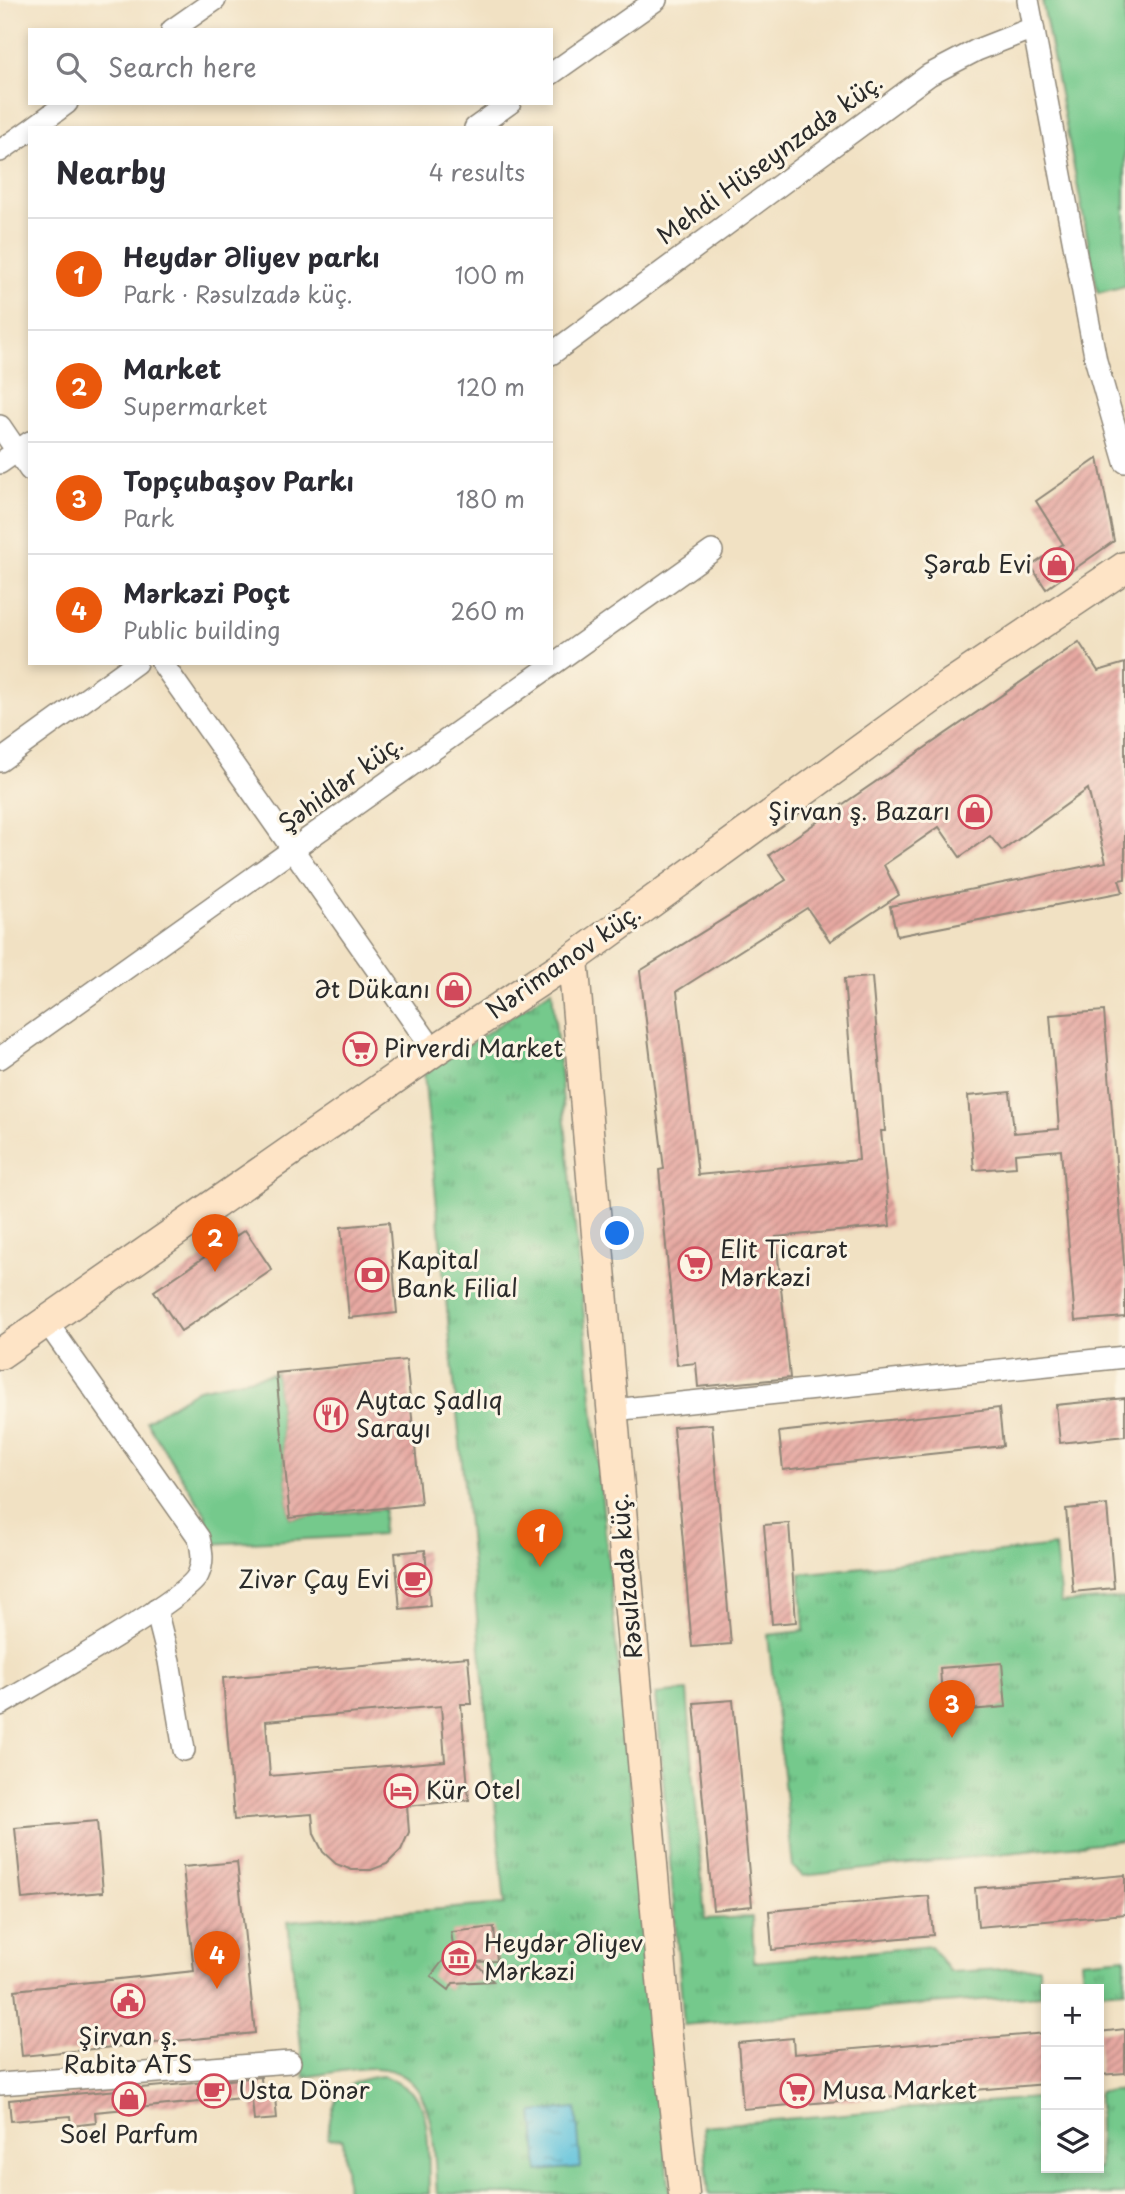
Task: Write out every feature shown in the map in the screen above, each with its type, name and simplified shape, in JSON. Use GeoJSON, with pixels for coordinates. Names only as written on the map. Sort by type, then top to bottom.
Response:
{"type":"FeatureCollection","features":[{"type":"Feature","properties":{"kind":"main road","name":"Nərimanov küç."},"geometry":{"type":"LineString","coordinates":[[0,1354],[434,1051],[573,959],[951,684],[1125,567]]}},
{"type":"Feature","properties":{"kind":"main road","name":"Rəsulzadə küç."},"geometry":{"type":"LineString","coordinates":[[573,959],[667,2036],[684,2194]]}},
{"type":"Feature","properties":{"kind":"street"},"geometry":{"type":"LineString","coordinates":[[175,28],[215,0]]}},
{"type":"Feature","properties":{"kind":"street"},"geometry":{"type":"LineString","coordinates":[[553,73],[656,0]]}},
{"type":"Feature","properties":{"kind":"street"},"geometry":{"type":"LineString","coordinates":[[1028,0],[1097,361],[1125,462]]}},
{"type":"Feature","properties":{"kind":"street","name":"Mehdi Hüseynzadə küç."},"geometry":{"type":"LineString","coordinates":[[553,353],[929,75],[977,50],[1033,28]]}},
{"type":"Feature","properties":{"kind":"street"},"geometry":{"type":"LineString","coordinates":[[35,126],[64,105]]}},
{"type":"Feature","properties":{"kind":"street"},"geometry":{"type":"LineString","coordinates":[[478,126],[507,105]]}},
{"type":"Feature","properties":{"kind":"street"},"geometry":{"type":"LineString","coordinates":[[0,151],[28,131]]}},
{"type":"Feature","properties":{"kind":"street"},"geometry":{"type":"LineString","coordinates":[[0,426],[28,467]]}},
{"type":"Feature","properties":{"kind":"street","name":"Şəhidlər küç."},"geometry":{"type":"LineString","coordinates":[[553,664],[712,551]]}},
{"type":"Feature","properties":{"kind":"street"},"geometry":{"type":"LineString","coordinates":[[0,761],[133,665]]}},
{"type":"Feature","properties":{"kind":"street"},"geometry":{"type":"LineString","coordinates":[[163,665],[434,1051]]}},
{"type":"Feature","properties":{"kind":"street","name":"Şəhidlər küç."},"geometry":{"type":"LineString","coordinates":[[0,1058],[552,665]]}},
{"type":"Feature","properties":{"kind":"street"},"geometry":{"type":"LineString","coordinates":[[0,1705],[156,1610],[198,1577],[203,1558],[199,1538],[46,1321]]}},
{"type":"Feature","properties":{"kind":"street"},"geometry":{"type":"LineString","coordinates":[[613,1410],[1125,1357]]}},
{"type":"Feature","properties":{"kind":"street"},"geometry":{"type":"LineString","coordinates":[[156,1610],[169,1661],[184,1750]]}},
{"type":"Feature","properties":{"kind":"street"},"geometry":{"type":"LineString","coordinates":[[0,2084],[290,2062]]}},
{"type":"Feature","properties":{"kind":"green space"},"geometry":{"type":"Polygon","coordinates":[[[1042,0],[1125,0],[1125,286],[1098,293],[1042,0]]]}},
{"type":"Feature","properties":{"kind":"green space"},"geometry":{"type":"Polygon","coordinates":[[[552,990],[670,2194],[437,2194],[435,2155],[428,2115],[422,2096],[411,2082],[396,2072],[375,2068],[304,2077],[288,1921],[505,1904],[424,1074],[552,990]]]}},
{"type":"Feature","properties":{"kind":"green space"},"geometry":{"type":"Polygon","coordinates":[[[276,1373],[290,1518],[384,1509],[382,1535],[209,1544],[206,1515],[146,1421],[198,1389],[276,1373]]]}},
{"type":"Feature","properties":{"kind":"green space"},"geometry":{"type":"Polygon","coordinates":[[[1055,1546],[1061,1603],[1125,1598],[1125,1840],[803,1876],[793,1867],[768,1635],[804,1631],[800,1574],[1055,1546]]]}},
{"type":"Feature","properties":{"kind":"green space"},"geometry":{"type":"Polygon","coordinates":[[[687,1691],[705,1919],[752,1917],[754,1962],[931,1946],[950,1972],[1039,1967],[1040,1995],[684,2025],[656,1694],[687,1691]]]}},
{"type":"Feature","properties":{"kind":"green space"},"geometry":{"type":"Polygon","coordinates":[[[1125,1957],[1125,1990],[1104,1992],[1104,1984],[1083,1984],[1081,1961],[1125,1957]]]}},
{"type":"Feature","properties":{"kind":"green space"},"geometry":{"type":"Polygon","coordinates":[[[384,2076],[412,2092],[423,2110],[429,2160],[429,2194],[347,2194],[343,2138],[328,2139],[332,2112],[341,2093],[348,2086],[358,2081],[384,2076]]]}},
{"type":"Feature","properties":{"kind":"green space"},"geometry":{"type":"Polygon","coordinates":[[[1125,2090],[1125,2194],[709,2194],[703,2126],[1041,2097],[1041,2173],[1104,2173],[1104,2092],[1125,2090]]]}},
{"type":"Feature","properties":{"kind":"water"},"geometry":{"type":"Polygon","coordinates":[[[576,2108],[581,2167],[538,2171],[533,2112],[576,2108]]]}},
{"type":"Feature","properties":{"kind":"building"},"geometry":{"type":"Polygon","coordinates":[[[1098,458],[1114,541],[1046,589],[1031,566],[1063,544],[1036,501],[1098,458]]]}},
{"type":"Feature","properties":{"kind":"building"},"geometry":{"type":"Polygon","coordinates":[[[1079,642],[1098,671],[1125,663],[1125,879],[1119,880],[1123,892],[897,936],[890,906],[1106,862],[1088,789],[1002,851],[990,836],[960,857],[939,827],[884,865],[899,895],[830,941],[807,908],[677,991],[698,1175],[859,1160],[844,979],[872,977],[885,1131],[881,1131],[890,1226],[776,1237],[790,1378],[698,1387],[696,1363],[677,1365],[659,1170],[664,1169],[640,971],[786,880],[769,855],[1079,642]]]}},
{"type":"Feature","properties":{"kind":"building"},"geometry":{"type":"Polygon","coordinates":[[[1104,1011],[1125,1274],[1125,1317],[1075,1321],[1061,1150],[1015,1154],[1016,1167],[974,1170],[968,1096],[1010,1092],[1014,1133],[1059,1129],[1050,1015],[1104,1011]]]}},
{"type":"Feature","properties":{"kind":"building"},"geometry":{"type":"Polygon","coordinates":[[[389,1222],[397,1313],[349,1318],[341,1227],[389,1222]]]}},
{"type":"Feature","properties":{"kind":"building"},"geometry":{"type":"Polygon","coordinates":[[[245,1230],[272,1270],[181,1331],[154,1291],[245,1230]]]}},
{"type":"Feature","properties":{"kind":"building"},"geometry":{"type":"Polygon","coordinates":[[[406,1360],[421,1504],[290,1518],[276,1373],[406,1360]]]}},
{"type":"Feature","properties":{"kind":"building"},"geometry":{"type":"Polygon","coordinates":[[[1125,1398],[1125,1436],[1060,1443],[1056,1405],[1125,1398]]]}},
{"type":"Feature","properties":{"kind":"building"},"geometry":{"type":"Polygon","coordinates":[[[999,1408],[1003,1446],[783,1470],[779,1432],[999,1408]]]}},
{"type":"Feature","properties":{"kind":"building"},"geometry":{"type":"Polygon","coordinates":[[[712,1424],[731,1644],[692,1647],[673,1427],[712,1424]]]}},
{"type":"Feature","properties":{"kind":"building"},"geometry":{"type":"Polygon","coordinates":[[[1107,1505],[1114,1588],[1073,1592],[1066,1509],[1107,1505]]]}},
{"type":"Feature","properties":{"kind":"building"},"geometry":{"type":"Polygon","coordinates":[[[789,1523],[796,1622],[772,1624],[764,1525],[789,1523]]]}},
{"type":"Feature","properties":{"kind":"building"},"geometry":{"type":"Polygon","coordinates":[[[425,1550],[430,1606],[400,1609],[395,1553],[425,1550]]]}},
{"type":"Feature","properties":{"kind":"building"},"geometry":{"type":"Polygon","coordinates":[[[468,1657],[472,1704],[461,1704],[469,1800],[407,1806],[409,1832],[401,1850],[387,1864],[371,1870],[352,1870],[336,1864],[323,1852],[314,1834],[312,1814],[234,1820],[223,1678],[468,1657]],[[441,1706],[266,1721],[270,1776],[445,1761],[441,1706]]]}},
{"type":"Feature","properties":{"kind":"building"},"geometry":{"type":"Polygon","coordinates":[[[1002,1663],[1006,1707],[943,1712],[940,1668],[1002,1663]]]}},
{"type":"Feature","properties":{"kind":"building"},"geometry":{"type":"Polygon","coordinates":[[[733,1700],[752,1906],[713,1910],[694,1703],[733,1700]]]}},
{"type":"Feature","properties":{"kind":"building"},"geometry":{"type":"Polygon","coordinates":[[[97,1821],[103,1892],[22,1899],[15,1828],[97,1821]]]}},
{"type":"Feature","properties":{"kind":"building"},"geometry":{"type":"Polygon","coordinates":[[[237,1862],[255,2033],[22,2056],[15,1990],[194,1971],[183,1867],[237,1862]]]}},
{"type":"Feature","properties":{"kind":"building"},"geometry":{"type":"Polygon","coordinates":[[[1125,1875],[1125,1914],[978,1927],[975,1888],[1125,1875]]]}},
{"type":"Feature","properties":{"kind":"building"},"geometry":{"type":"Polygon","coordinates":[[[929,1896],[933,1935],[772,1950],[769,1911],[929,1896]]]}},
{"type":"Feature","properties":{"kind":"building"},"geometry":{"type":"Polygon","coordinates":[[[494,1927],[497,1961],[475,1962],[493,1981],[453,1983],[449,1990],[431,1976],[452,1949],[454,1951],[451,1932],[494,1927]]]}},
{"type":"Feature","properties":{"kind":"building"},"geometry":{"type":"Polygon","coordinates":[[[1125,2029],[1125,2073],[1104,2075],[1104,2031],[1125,2029]]]}},
{"type":"Feature","properties":{"kind":"building"},"geometry":{"type":"Polygon","coordinates":[[[1041,2033],[1041,2084],[743,2109],[738,2043],[793,2038],[794,2054],[1041,2033]]]}},
{"type":"Feature","properties":{"kind":"building"},"geometry":{"type":"Polygon","coordinates":[[[261,2077],[262,2096],[95,2112],[96,2123],[71,2126],[70,2116],[11,2121],[9,2100],[261,2077]]]}},
{"type":"Feature","properties":{"kind":"building"},"geometry":{"type":"Polygon","coordinates":[[[275,2097],[277,2119],[254,2121],[252,2099],[275,2097]]]}},
{"type":"Feature","properties":{"kind":"place","name":"Şərab Evi"},"geometry":{"type":"Point","coordinates":[1057,565]}},
{"type":"Feature","properties":{"kind":"place","name":"Şirvan ş. Bazarı"},"geometry":{"type":"Point","coordinates":[975,812]}},
{"type":"Feature","properties":{"kind":"place","name":"Ət Dükanı"},"geometry":{"type":"Point","coordinates":[454,990]}},
{"type":"Feature","properties":{"kind":"place","name":"Pirverdi Market"},"geometry":{"type":"Point","coordinates":[360,1049]}},
{"type":"Feature","properties":{"kind":"place","name":"Elit Ticarət Mərkəzi"},"geometry":{"type":"Point","coordinates":[695,1264]}},
{"type":"Feature","properties":{"kind":"place","name":"Market"},"geometry":{"type":"Point","coordinates":[215,1272]}},
{"type":"Feature","properties":{"kind":"place","name":"Kapital Bank Filial"},"geometry":{"type":"Point","coordinates":[372,1275]}},
{"type":"Feature","properties":{"kind":"place","name":"Aytac Şadlıq Sarayı"},"geometry":{"type":"Point","coordinates":[331,1415]}},
{"type":"Feature","properties":{"kind":"place","name":"Heydər Əliyev parkı"},"geometry":{"type":"Point","coordinates":[540,1567]}},
{"type":"Feature","properties":{"kind":"place","name":"Zivər Çay Evi"},"geometry":{"type":"Point","coordinates":[415,1580]}},
{"type":"Feature","properties":{"kind":"place","name":"Topçubaşov Parkı"},"geometry":{"type":"Point","coordinates":[952,1738]}},
{"type":"Feature","properties":{"kind":"place","name":"Kür Otel"},"geometry":{"type":"Point","coordinates":[401,1791]}},
{"type":"Feature","properties":{"kind":"place","name":"Heydər Əliyev Mərkəzi"},"geometry":{"type":"Point","coordinates":[459,1958]}},
{"type":"Feature","properties":{"kind":"place","name":"Mərkəzi Poçt"},"geometry":{"type":"Point","coordinates":[217,1989]}},
{"type":"Feature","properties":{"kind":"place","name":"Şirvan ş. Rabitə ATS"},"geometry":{"type":"Point","coordinates":[128,2001]}},
{"type":"Feature","properties":{"kind":"place","name":"Usta Dönər"},"geometry":{"type":"Point","coordinates":[214,2091]}},
{"type":"Feature","properties":{"kind":"place","name":"Musa Market"},"geometry":{"type":"Point","coordinates":[797,2091]}},
{"type":"Feature","properties":{"kind":"place","name":"Soel Parfum"},"geometry":{"type":"Point","coordinates":[129,2099]}}]}
